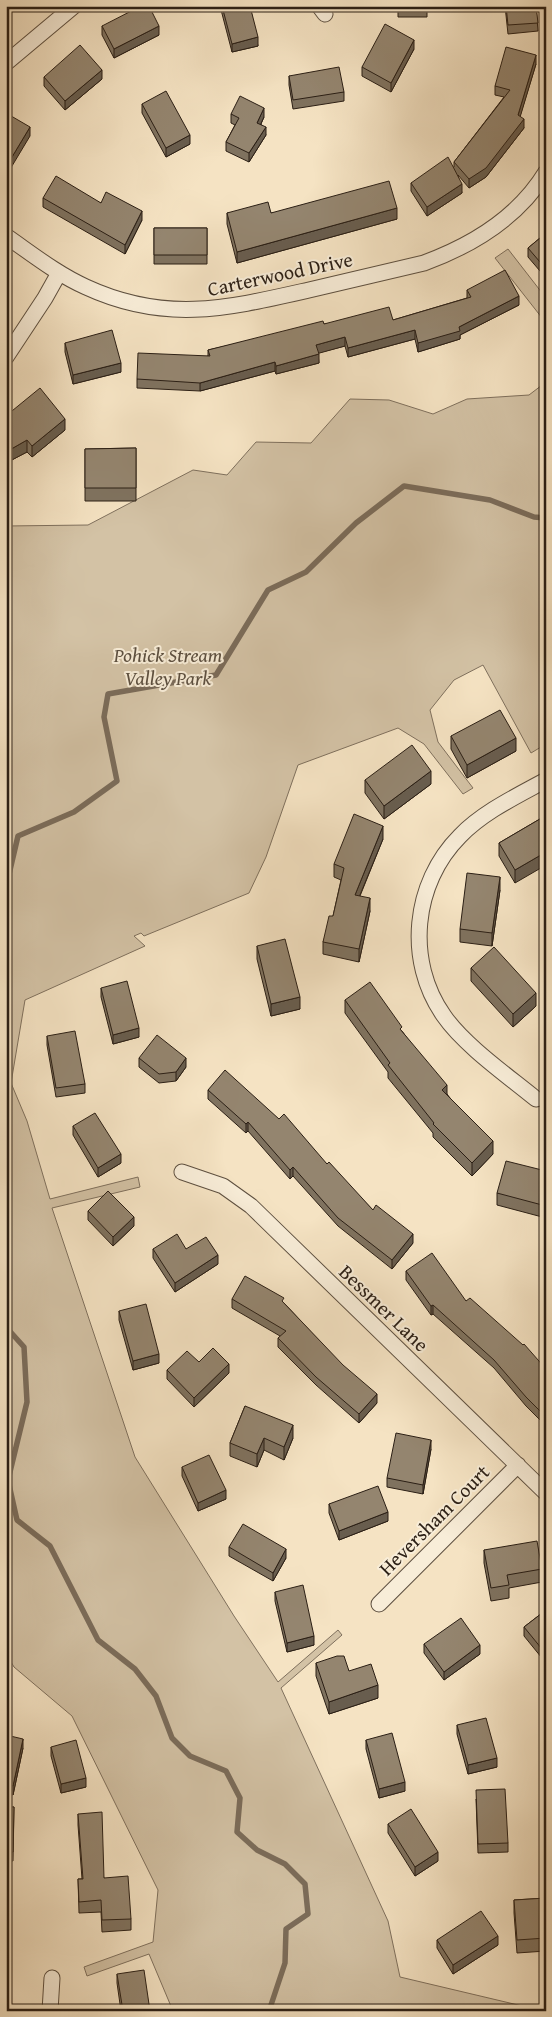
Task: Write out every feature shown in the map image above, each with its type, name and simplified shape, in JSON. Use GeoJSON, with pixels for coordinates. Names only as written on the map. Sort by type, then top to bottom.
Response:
{"type":"FeatureCollection","features":[{"type":"Feature","properties":{"kind":"street"},"geometry":{"type":"LineString","coordinates":[[6,64],[74,6]]}},
{"type":"Feature","properties":{"kind":"street","name":"Carterwood Drive"},"geometry":{"type":"LineString","coordinates":[[6,236],[59,273],[87,288],[133,303],[185,310],[240,306],[424,263],[451,253],[492,229],[514,211],[546,172]]}},
{"type":"Feature","properties":{"kind":"street"},"geometry":{"type":"LineString","coordinates":[[6,357],[45,298],[59,273]]}},
{"type":"Feature","properties":{"kind":"street"},"geometry":{"type":"LineString","coordinates":[[536,1099],[460,1035],[444,1016],[426,982],[418,938],[421,907],[426,890],[439,862],[449,848],[461,834],[478,820],[546,780]]}},
{"type":"Feature","properties":{"kind":"street","name":"Bessmer Lane"},"geometry":{"type":"LineString","coordinates":[[182,1172],[223,1186],[251,1206],[546,1493]]}},
{"type":"Feature","properties":{"kind":"street","name":"Heversham Court"},"geometry":{"type":"LineString","coordinates":[[379,1604],[518,1465]]}},
{"type":"Feature","properties":{"kind":"street"},"geometry":{"type":"LineString","coordinates":[[50,2011],[52,1978]]}},
{"type":"Feature","properties":{"kind":"green space"},"geometry":{"type":"Polygon","coordinates":[[[508,249],[546,298],[546,323],[495,258],[508,249]]]}},
{"type":"Feature","properties":{"kind":"green space","name":"Pohick Stream Valley Park"},"geometry":{"type":"Polygon","coordinates":[[[546,382],[546,744],[531,753],[483,665],[454,680],[430,710],[438,742],[473,788],[463,794],[424,744],[398,728],[298,765],[266,857],[249,893],[144,936],[141,933],[134,936],[145,946],[25,1000],[11,1083],[27,1121],[50,1199],[138,1177],[140,1187],[52,1208],[135,1457],[234,1616],[278,1682],[338,1630],[342,1635],[281,1688],[388,1921],[400,1977],[535,2009],[534,2011],[173,2011],[149,1954],[87,1976],[84,1967],[153,1942],[158,1890],[72,1716],[14,1667],[6,1653],[6,526],[88,525],[193,470],[227,475],[256,442],[311,443],[350,399],[389,400],[433,414],[467,399],[529,395],[546,382]]]}},
{"type":"Feature","properties":{"kind":"building"},"geometry":{"type":"Polygon","coordinates":[[[141,6],[149,6],[159,26],[114,49],[102,26],[141,6]]]}},
{"type":"Feature","properties":{"kind":"building"},"geometry":{"type":"Polygon","coordinates":[[[222,6],[250,6],[258,37],[232,44],[222,6]]]}},
{"type":"Feature","properties":{"kind":"building"},"geometry":{"type":"Polygon","coordinates":[[[398,6],[427,6],[427,8],[398,8],[398,6]]]}},
{"type":"Feature","properties":{"kind":"building"},"geometry":{"type":"Polygon","coordinates":[[[506,6],[536,6],[538,23],[508,25],[506,6]]]}},
{"type":"Feature","properties":{"kind":"building"},"geometry":{"type":"Polygon","coordinates":[[[385,24],[414,40],[391,83],[362,67],[385,24]]]}},
{"type":"Feature","properties":{"kind":"building"},"geometry":{"type":"Polygon","coordinates":[[[80,45],[102,70],[65,101],[44,77],[80,45]]]}},
{"type":"Feature","properties":{"kind":"building"},"geometry":{"type":"Polygon","coordinates":[[[506,47],[536,55],[518,115],[524,119],[486,168],[469,179],[454,162],[510,90],[495,86],[506,47]]]}},
{"type":"Feature","properties":{"kind":"building"},"geometry":{"type":"Polygon","coordinates":[[[339,67],[344,92],[293,100],[289,76],[339,67]]]}},
{"type":"Feature","properties":{"kind":"building"},"geometry":{"type":"Polygon","coordinates":[[[166,91],[190,135],[166,148],[142,104],[166,91]]]}},
{"type":"Feature","properties":{"kind":"building"},"geometry":{"type":"Polygon","coordinates":[[[240,96],[264,108],[257,123],[266,127],[249,153],[226,142],[239,118],[231,114],[240,96]]]}},
{"type":"Feature","properties":{"kind":"building"},"geometry":{"type":"Polygon","coordinates":[[[6,113],[30,127],[6,167],[6,113]]]}},
{"type":"Feature","properties":{"kind":"building"},"geometry":{"type":"Polygon","coordinates":[[[448,157],[462,184],[427,207],[411,183],[448,157]]]}},
{"type":"Feature","properties":{"kind":"building"},"geometry":{"type":"Polygon","coordinates":[[[56,176],[101,203],[106,192],[142,211],[125,245],[43,198],[56,176]]]}},
{"type":"Feature","properties":{"kind":"building"},"geometry":{"type":"Polygon","coordinates":[[[389,181],[397,208],[237,252],[227,213],[268,202],[271,213],[389,181]]]}},
{"type":"Feature","properties":{"kind":"building"},"geometry":{"type":"Polygon","coordinates":[[[154,228],[207,228],[207,255],[154,255],[154,228]]]}},
{"type":"Feature","properties":{"kind":"building"},"geometry":{"type":"Polygon","coordinates":[[[546,233],[546,269],[528,248],[546,233]]]}},
{"type":"Feature","properties":{"kind":"building"},"geometry":{"type":"Polygon","coordinates":[[[505,270],[519,296],[459,327],[460,331],[418,343],[415,330],[348,348],[345,337],[316,345],[319,354],[276,366],[275,362],[200,383],[137,379],[138,353],[210,356],[208,350],[323,321],[324,324],[389,307],[393,320],[471,297],[467,290],[505,270]]]}},
{"type":"Feature","properties":{"kind":"building"},"geometry":{"type":"Polygon","coordinates":[[[112,330],[121,363],[73,375],[65,343],[112,330]]]}},
{"type":"Feature","properties":{"kind":"building"},"geometry":{"type":"Polygon","coordinates":[[[40,388],[65,419],[32,446],[27,440],[6,452],[6,422],[11,420],[7,415],[40,388]]]}},
{"type":"Feature","properties":{"kind":"building"},"geometry":{"type":"Polygon","coordinates":[[[136,448],[136,488],[85,488],[85,449],[136,448]]]}},
{"type":"Feature","properties":{"kind":"building"},"geometry":{"type":"Polygon","coordinates":[[[500,710],[516,738],[467,765],[451,736],[500,710]]]}},
{"type":"Feature","properties":{"kind":"building"},"geometry":{"type":"Polygon","coordinates":[[[412,745],[431,771],[384,806],[365,780],[412,745]]]}},
{"type":"Feature","properties":{"kind":"building"},"geometry":{"type":"Polygon","coordinates":[[[354,814],[383,826],[355,895],[370,898],[359,949],[323,942],[329,916],[333,916],[344,868],[334,864],[354,814]]]}},
{"type":"Feature","properties":{"kind":"building"},"geometry":{"type":"Polygon","coordinates":[[[545,816],[546,852],[515,870],[499,843],[545,816]]]}},
{"type":"Feature","properties":{"kind":"building"},"geometry":{"type":"Polygon","coordinates":[[[467,873],[500,877],[492,933],[460,929],[467,873]]]}},
{"type":"Feature","properties":{"kind":"building"},"geometry":{"type":"Polygon","coordinates":[[[285,939],[300,997],[271,1004],[257,946],[285,939]]]}},
{"type":"Feature","properties":{"kind":"building"},"geometry":{"type":"Polygon","coordinates":[[[494,947],[536,993],[513,1014],[471,968],[494,947]]]}},
{"type":"Feature","properties":{"kind":"building"},"geometry":{"type":"Polygon","coordinates":[[[127,981],[139,1028],[113,1035],[101,988],[127,981]]]}},
{"type":"Feature","properties":{"kind":"building"},"geometry":{"type":"Polygon","coordinates":[[[370,982],[402,1027],[400,1029],[447,1085],[442,1090],[493,1141],[472,1163],[433,1124],[388,1065],[390,1063],[345,1000],[370,982]]]}},
{"type":"Feature","properties":{"kind":"building"},"geometry":{"type":"Polygon","coordinates":[[[75,1031],[85,1084],[56,1088],[47,1036],[75,1031]]]}},
{"type":"Feature","properties":{"kind":"building"},"geometry":{"type":"Polygon","coordinates":[[[157,1035],[186,1058],[176,1072],[159,1074],[139,1058],[157,1035]]]}},
{"type":"Feature","properties":{"kind":"building"},"geometry":{"type":"Polygon","coordinates":[[[225,1070],[279,1119],[284,1114],[327,1164],[329,1162],[373,1210],[376,1205],[413,1234],[392,1260],[338,1218],[293,1167],[290,1170],[248,1122],[246,1124],[208,1090],[225,1070]]]}},
{"type":"Feature","properties":{"kind":"building"},"geometry":{"type":"Polygon","coordinates":[[[95,1113],[121,1154],[98,1168],[73,1126],[95,1113]]]}},
{"type":"Feature","properties":{"kind":"building"},"geometry":{"type":"Polygon","coordinates":[[[506,1161],[546,1171],[546,1206],[497,1193],[506,1161]]]}},
{"type":"Feature","properties":{"kind":"building"},"geometry":{"type":"Polygon","coordinates":[[[108,1191],[134,1217],[113,1237],[88,1211],[108,1191]]]}},
{"type":"Feature","properties":{"kind":"building"},"geometry":{"type":"Polygon","coordinates":[[[177,1234],[186,1249],[206,1237],[218,1255],[175,1283],[153,1249],[177,1234]]]}},
{"type":"Feature","properties":{"kind":"building"},"geometry":{"type":"Polygon","coordinates":[[[432,1253],[466,1301],[470,1298],[524,1344],[546,1369],[546,1417],[494,1360],[433,1305],[431,1306],[406,1271],[432,1253]]]}},
{"type":"Feature","properties":{"kind":"building"},"geometry":{"type":"Polygon","coordinates":[[[245,1276],[284,1298],[282,1301],[343,1365],[377,1394],[359,1414],[316,1377],[278,1338],[286,1331],[232,1299],[245,1276]]]}},
{"type":"Feature","properties":{"kind":"building"},"geometry":{"type":"Polygon","coordinates":[[[146,1304],[159,1354],[133,1361],[119,1311],[146,1304]]]}},
{"type":"Feature","properties":{"kind":"building"},"geometry":{"type":"Polygon","coordinates":[[[213,1348],[229,1364],[194,1398],[167,1370],[187,1351],[199,1362],[213,1348]]]}},
{"type":"Feature","properties":{"kind":"building"},"geometry":{"type":"Polygon","coordinates":[[[245,1406],[293,1425],[284,1447],[264,1438],[257,1454],[230,1443],[245,1406]]]}},
{"type":"Feature","properties":{"kind":"building"},"geometry":{"type":"Polygon","coordinates":[[[396,1433],[431,1440],[423,1485],[387,1478],[396,1433]]]}},
{"type":"Feature","properties":{"kind":"building"},"geometry":{"type":"Polygon","coordinates":[[[209,1455],[226,1490],[198,1503],[182,1467],[209,1455]]]}},
{"type":"Feature","properties":{"kind":"building"},"geometry":{"type":"Polygon","coordinates":[[[378,1486],[388,1512],[339,1531],[329,1504],[378,1486]]]}},
{"type":"Feature","properties":{"kind":"building"},"geometry":{"type":"Polygon","coordinates":[[[243,1524],[286,1549],[273,1573],[229,1547],[243,1524]]]}},
{"type":"Feature","properties":{"kind":"building"},"geometry":{"type":"Polygon","coordinates":[[[537,1541],[542,1569],[507,1575],[509,1585],[491,1588],[484,1550],[537,1541]]]}},
{"type":"Feature","properties":{"kind":"building"},"geometry":{"type":"Polygon","coordinates":[[[303,1585],[314,1636],[287,1643],[275,1592],[303,1585]]]}},
{"type":"Feature","properties":{"kind":"building"},"geometry":{"type":"Polygon","coordinates":[[[546,1610],[546,1654],[524,1627],[546,1610]]]}},
{"type":"Feature","properties":{"kind":"building"},"geometry":{"type":"Polygon","coordinates":[[[461,1618],[480,1645],[444,1672],[424,1644],[461,1618]]]}},
{"type":"Feature","properties":{"kind":"building"},"geometry":{"type":"Polygon","coordinates":[[[337,1656],[344,1656],[349,1671],[371,1664],[378,1685],[329,1702],[316,1663],[337,1656]]]}},
{"type":"Feature","properties":{"kind":"building"},"geometry":{"type":"Polygon","coordinates":[[[486,1718],[497,1758],[468,1765],[457,1725],[486,1718]]]}},
{"type":"Feature","properties":{"kind":"building"},"geometry":{"type":"Polygon","coordinates":[[[392,1733],[405,1782],[379,1789],[366,1740],[392,1733]]]}},
{"type":"Feature","properties":{"kind":"building"},"geometry":{"type":"Polygon","coordinates":[[[6,1735],[23,1739],[13,1786],[6,1784],[6,1735]]]}},
{"type":"Feature","properties":{"kind":"building"},"geometry":{"type":"Polygon","coordinates":[[[76,1740],[86,1778],[61,1784],[51,1747],[76,1740]]]}},
{"type":"Feature","properties":{"kind":"building"},"geometry":{"type":"Polygon","coordinates":[[[505,1789],[508,1843],[478,1844],[476,1790],[505,1789]]]}},
{"type":"Feature","properties":{"kind":"building"},"geometry":{"type":"Polygon","coordinates":[[[6,1807],[14,1807],[13,1852],[6,1852],[6,1807]]]}},
{"type":"Feature","properties":{"kind":"building"},"geometry":{"type":"Polygon","coordinates":[[[411,1809],[438,1852],[415,1867],[388,1824],[411,1809]]]}},
{"type":"Feature","properties":{"kind":"building"},"geometry":{"type":"Polygon","coordinates":[[[102,1812],[104,1878],[128,1876],[131,1919],[102,1920],[101,1900],[79,1902],[78,1879],[83,1879],[78,1814],[102,1812]]]}},
{"type":"Feature","properties":{"kind":"building"},"geometry":{"type":"Polygon","coordinates":[[[546,1898],[546,1938],[517,1940],[514,1900],[546,1898]]]}},
{"type":"Feature","properties":{"kind":"building"},"geometry":{"type":"Polygon","coordinates":[[[481,1911],[498,1936],[453,1965],[437,1940],[481,1911]]]}},
{"type":"Feature","properties":{"kind":"building"},"geometry":{"type":"Polygon","coordinates":[[[144,1970],[150,2011],[123,2011],[117,1974],[144,1970]]]}},
{"type":"Feature","properties":{"kind":"waterway"},"geometry":{"type":"LineString","coordinates":[[6,887],[18,836],[74,812],[117,781],[104,717],[108,694],[216,675],[268,590],[306,572],[356,523],[404,486],[490,500],[534,517],[546,518]]}},
{"type":"Feature","properties":{"kind":"waterway"},"geometry":{"type":"LineString","coordinates":[[6,1327],[24,1347],[27,1402],[8,1480],[17,1520],[50,1546],[98,1640],[135,1669],[156,1696],[172,1738],[190,1756],[226,1771],[240,1798],[237,1832],[257,1850],[285,1864],[305,1884],[308,1914],[286,1929],[285,1963],[269,2011]]}}]}
